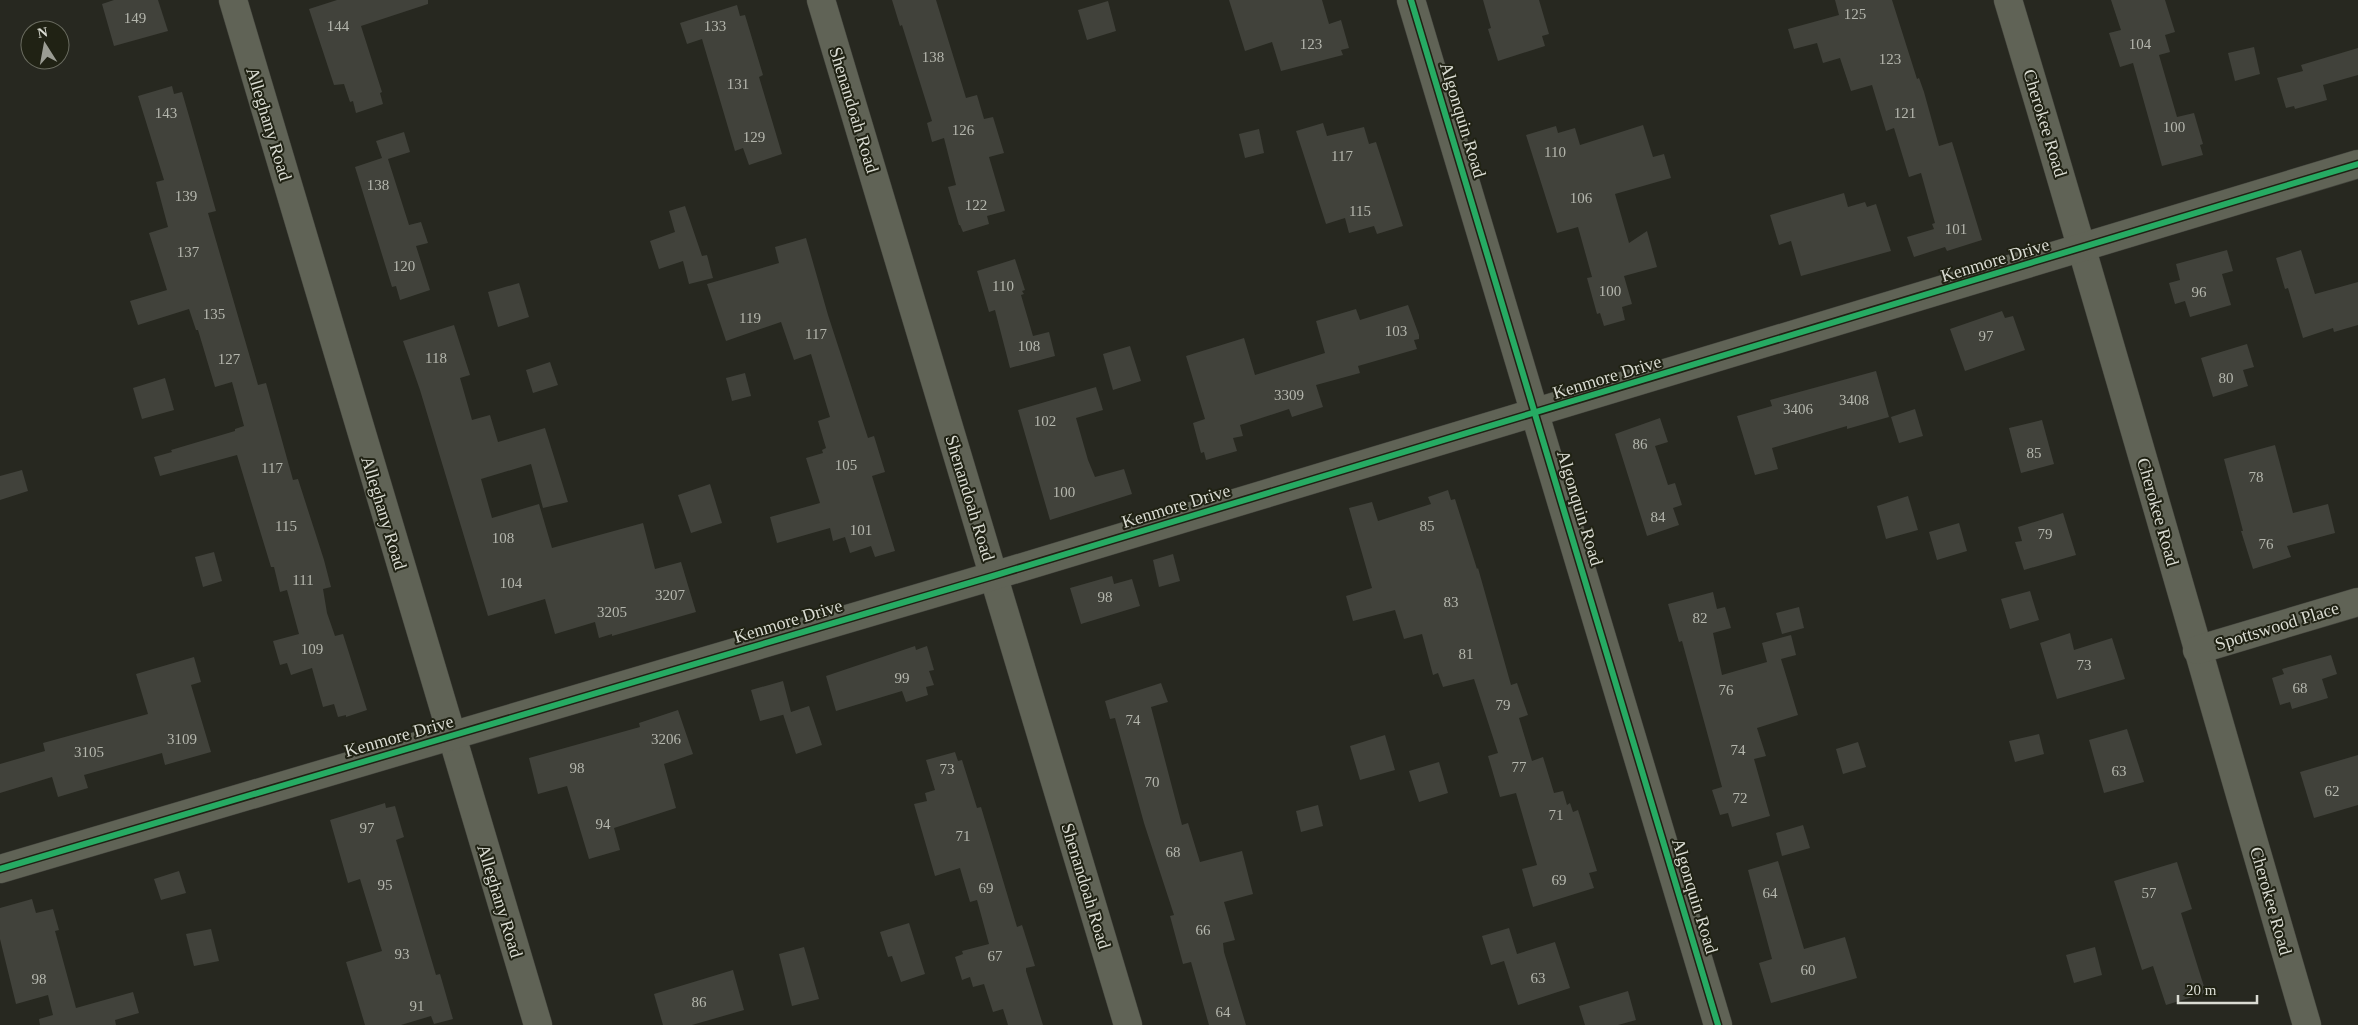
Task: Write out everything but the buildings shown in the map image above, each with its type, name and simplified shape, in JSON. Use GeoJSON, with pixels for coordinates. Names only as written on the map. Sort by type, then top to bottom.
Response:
{"type":"FeatureCollection","features":[{"type":"Feature","properties":{"kind":"street","name":"Alleghany Road"},"geometry":{"type":"LineString","coordinates":[[232,0],[538,1025]]}},
{"type":"Feature","properties":{"kind":"street","name":"Shenandoah Road"},"geometry":{"type":"LineString","coordinates":[[821,0],[1128,1025]]}},
{"type":"Feature","properties":{"kind":"street","name":"Algonquin Road"},"geometry":{"type":"LineString","coordinates":[[1411,0],[1718,1025]]}},
{"type":"Feature","properties":{"kind":"street","name":"Cherokee Road"},"geometry":{"type":"LineString","coordinates":[[2008,0],[2083,249],[2197,650],[2307,1025]]}},
{"type":"Feature","properties":{"kind":"street","name":"Kenmore Drive"},"geometry":{"type":"LineString","coordinates":[[0,869],[451,737],[1536,414],[2358,164]]}},
{"type":"Feature","properties":{"kind":"street","name":"Spottswood Place"},"geometry":{"type":"LineString","coordinates":[[2197,650],[2358,602]]}},
{"type":"Feature","properties":{"kind":"cycle path"},"geometry":{"type":"LineString","coordinates":[[1411,0],[1718,1025]]}},
{"type":"Feature","properties":{"kind":"cycle path"},"geometry":{"type":"LineString","coordinates":[[0,869],[993,576],[2358,164]]}}]}
